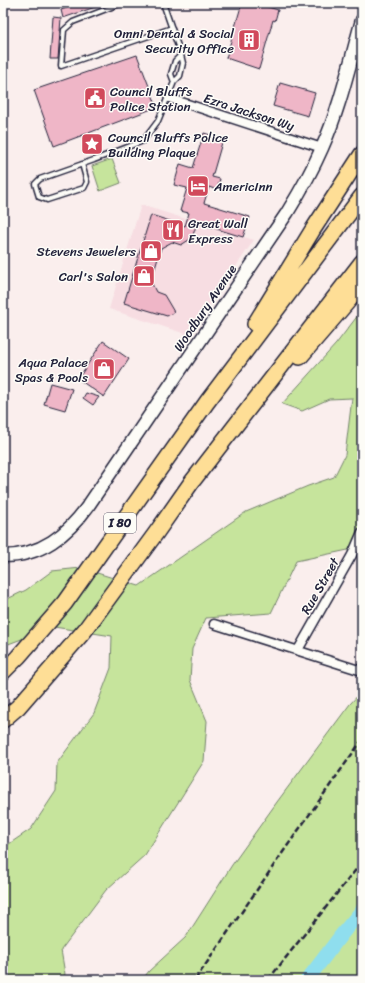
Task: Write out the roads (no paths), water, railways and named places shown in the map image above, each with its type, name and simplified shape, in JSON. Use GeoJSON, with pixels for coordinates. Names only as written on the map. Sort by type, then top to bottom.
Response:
{"type":"FeatureCollection","features":[{"type":"Feature","properties":{"kind":"highway"},"geometry":{"type":"LineString","coordinates":[[207,402],[312,231],[362,154]]}},
{"type":"Feature","properties":{"kind":"highway","name":"I 80"},"geometry":{"type":"LineString","coordinates":[[3,672],[65,603],[207,402],[362,196]]}},
{"type":"Feature","properties":{"kind":"highway","name":"I 80"},"geometry":{"type":"LineString","coordinates":[[3,720],[18,707],[85,630],[191,483],[362,262]]}},
{"type":"Feature","properties":{"kind":"highway"},"geometry":{"type":"LineString","coordinates":[[191,483],[362,285]]}},
{"type":"Feature","properties":{"kind":"main road","name":"Woodbury Avenue"},"geometry":{"type":"LineString","coordinates":[[3,556],[31,552],[49,544],[63,535],[81,515],[294,202],[322,148],[335,113],[362,20]]}},
{"type":"Feature","properties":{"kind":"street","name":"Ezra Jackson Wy"},"geometry":{"type":"LineString","coordinates":[[169,98],[322,148]]}},
{"type":"Feature","properties":{"kind":"street","name":"Rue Street"},"geometry":{"type":"LineString","coordinates":[[298,650],[352,555],[362,532]]}},
{"type":"Feature","properties":{"kind":"street"},"geometry":{"type":"LineString","coordinates":[[214,624],[362,671]]}},
{"type":"Feature","properties":{"kind":"lane"},"geometry":{"type":"LineString","coordinates":[[122,3],[73,22],[64,30],[61,66],[172,28]]}},
{"type":"Feature","properties":{"kind":"lane"},"geometry":{"type":"LineString","coordinates":[[82,164],[87,182],[84,188],[47,200],[39,197],[35,184],[40,179],[142,141],[158,121],[169,98],[174,82],[180,76],[183,63],[163,3]]}},
{"type":"Feature","properties":{"kind":"lane"},"geometry":{"type":"LineString","coordinates":[[174,82],[171,74],[175,62],[180,55]]}},
{"type":"Feature","properties":{"kind":"waterway"},"geometry":{"type":"LineString","coordinates":[[307,980],[362,910]]}},
{"type":"Feature","properties":{"kind":"railway"},"geometry":{"type":"LineString","coordinates":[[195,980],[362,740]]}},
{"type":"Feature","properties":{"kind":"railway"},"geometry":{"type":"LineString","coordinates":[[268,980],[362,862]]}},
{"type":"Feature","properties":{"kind":"place","name":"Omni Dental & Social Security Office"},"geometry":{"type":"Point","coordinates":[249,40]}},
{"type":"Feature","properties":{"kind":"place","name":"Council Bluffs Police Station"},"geometry":{"type":"Point","coordinates":[95,98]}},
{"type":"Feature","properties":{"kind":"place","name":"Council Bluffs Police Building Plaque"},"geometry":{"type":"Point","coordinates":[92,144]}},
{"type":"Feature","properties":{"kind":"place","name":"AmericInn"},"geometry":{"type":"Point","coordinates":[198,186]}},
{"type":"Feature","properties":{"kind":"place","name":"Great Wall Express"},"geometry":{"type":"Point","coordinates":[173,230]}},
{"type":"Feature","properties":{"kind":"place","name":"Stevens Jewelers"},"geometry":{"type":"Point","coordinates":[151,251]}},
{"type":"Feature","properties":{"kind":"place","name":"Carl's Salon"},"geometry":{"type":"Point","coordinates":[144,276]}},
{"type":"Feature","properties":{"kind":"place","name":"Aqua Palace Spas & Pools"},"geometry":{"type":"Point","coordinates":[104,369]}}]}
